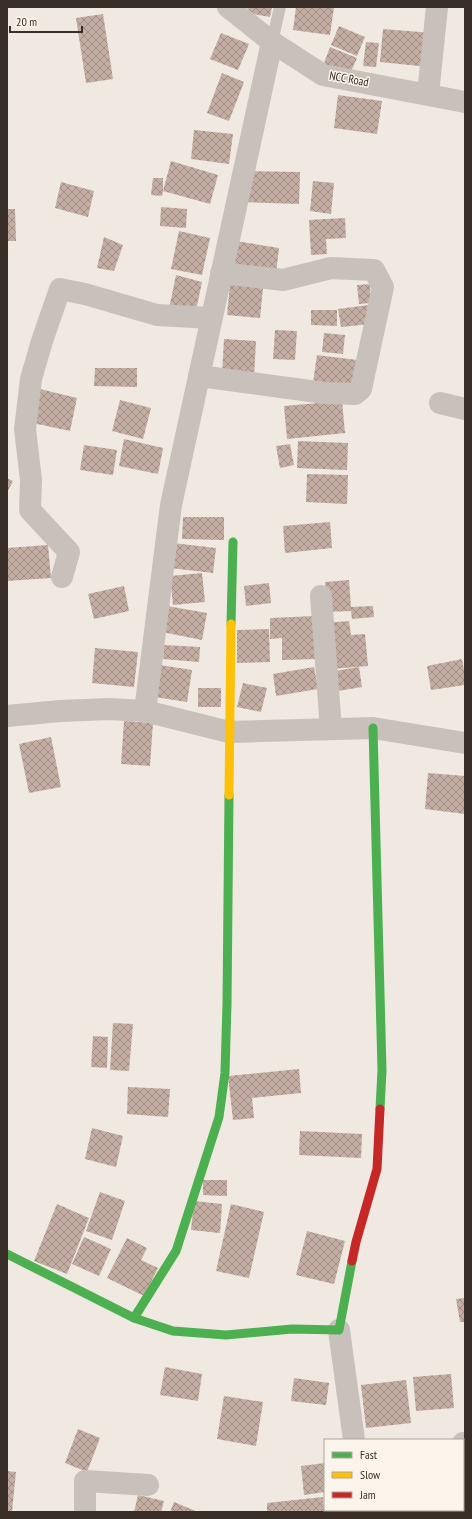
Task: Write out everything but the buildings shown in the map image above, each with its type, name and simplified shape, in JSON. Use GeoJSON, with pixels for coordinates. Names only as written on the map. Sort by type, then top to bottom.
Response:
{"type":"FeatureCollection","features":[{"type":"Feature","properties":{"kind":"street","name":"NCC Road"},"geometry":{"type":"LineString","coordinates":[[228,7],[272,42],[323,75],[465,102]]}},
{"type":"Feature","properties":{"kind":"street"},"geometry":{"type":"LineString","coordinates":[[428,94],[437,7]]}},
{"type":"Feature","properties":{"kind":"street"},"geometry":{"type":"LineString","coordinates":[[145,711],[171,505],[272,42]]}},
{"type":"Feature","properties":{"kind":"street"},"geometry":{"type":"LineString","coordinates":[[199,376],[325,393],[355,394],[361,388],[383,287],[374,270],[332,268],[283,280],[221,273]]}},
{"type":"Feature","properties":{"kind":"street"},"geometry":{"type":"LineString","coordinates":[[62,577],[69,552],[30,510],[31,480],[25,429],[31,379],[60,289],[85,294],[157,315],[211,318]]}},
{"type":"Feature","properties":{"kind":"street"},"geometry":{"type":"LineString","coordinates":[[440,403],[465,408]]}},
{"type":"Feature","properties":{"kind":"street"},"geometry":{"type":"LineString","coordinates":[[134,1318],[176,1251],[219,1117],[225,1073],[233,542]]}},
{"type":"Feature","properties":{"kind":"street"},"geometry":{"type":"LineString","coordinates":[[322,596],[331,729]]}},
{"type":"Feature","properties":{"kind":"street"},"geometry":{"type":"LineString","coordinates":[[7,716],[109,709],[145,711],[229,732],[373,728],[465,743]]}},
{"type":"Feature","properties":{"kind":"street"},"geometry":{"type":"LineString","coordinates":[[354,1439],[339,1330],[356,1242],[377,1169],[382,1070],[373,728]]}},
{"type":"Feature","properties":{"kind":"street"},"geometry":{"type":"LineString","coordinates":[[7,1254],[32,1265],[134,1318],[173,1331],[226,1335],[292,1330],[339,1330]]}},
{"type":"Feature","properties":{"kind":"street"},"geometry":{"type":"LineString","coordinates":[[85,1512],[85,1481],[148,1485]]}},
{"type":"Feature","properties":{"kind":"lane"},"geometry":{"type":"LineString","coordinates":[[272,42],[280,7]]}},
{"type":"Feature","properties":{"kind":"traffic: fast"},"geometry":{"type":"LineString","coordinates":[[231,624],[233,542]]}},
{"type":"Feature","properties":{"kind":"traffic: fast"},"geometry":{"type":"LineString","coordinates":[[373,728],[382,1070],[380,1109]]}},
{"type":"Feature","properties":{"kind":"traffic: fast"},"geometry":{"type":"LineString","coordinates":[[134,1318],[176,1251],[219,1117],[225,1073],[229,795]]}},
{"type":"Feature","properties":{"kind":"traffic: fast"},"geometry":{"type":"LineString","coordinates":[[7,1254],[134,1318],[173,1331],[226,1335],[292,1329],[339,1330],[352,1261]]}},
{"type":"Feature","properties":{"kind":"traffic: slow"},"geometry":{"type":"LineString","coordinates":[[229,795],[231,624]]}},
{"type":"Feature","properties":{"kind":"traffic: jam"},"geometry":{"type":"LineString","coordinates":[[352,1261],[377,1169],[380,1109]]}}]}
